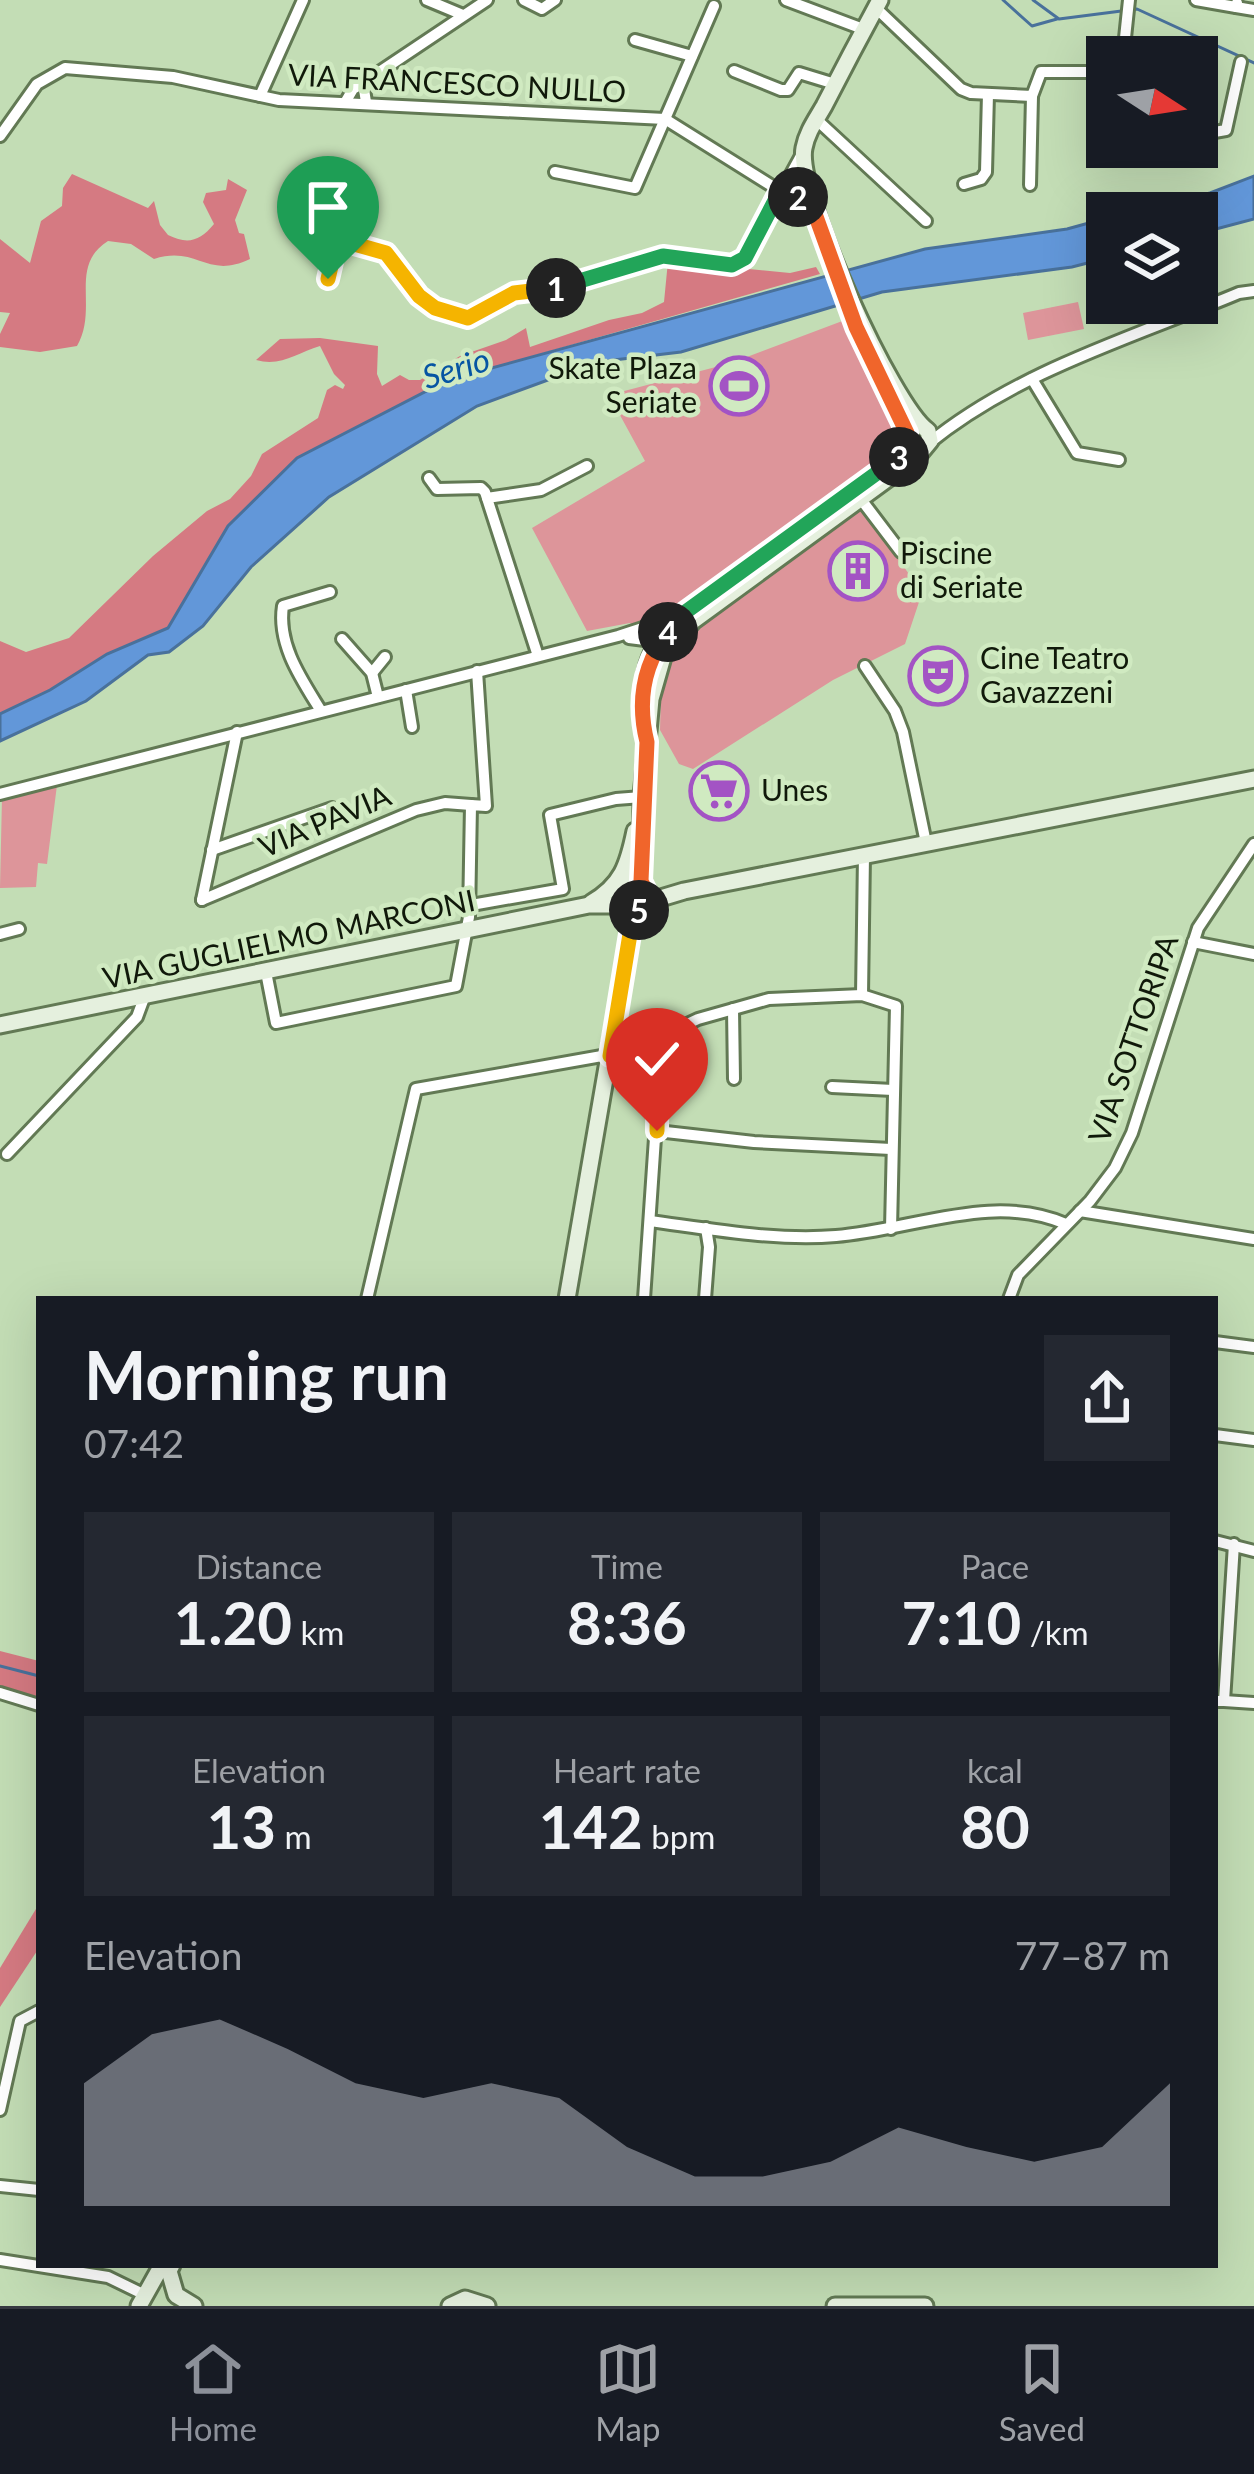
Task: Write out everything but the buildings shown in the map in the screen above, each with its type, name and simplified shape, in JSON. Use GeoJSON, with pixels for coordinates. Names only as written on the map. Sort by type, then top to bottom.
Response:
{"type":"FeatureCollection","features":[{"type":"Feature","properties":{"kind":"street"},"geometry":{"type":"LineString","coordinates":[[260,96],[304,0]]}},
{"type":"Feature","properties":{"kind":"street"},"geometry":{"type":"LineString","coordinates":[[427,0],[463,15]]}},
{"type":"Feature","properties":{"kind":"street"},"geometry":{"type":"LineString","coordinates":[[346,101],[353,89],[487,0]]}},
{"type":"Feature","properties":{"kind":"street"},"geometry":{"type":"LineString","coordinates":[[524,0],[542,9],[555,0]]}},
{"type":"Feature","properties":{"kind":"street"},"geometry":{"type":"LineString","coordinates":[[786,0],[863,28]]}},
{"type":"Feature","properties":{"kind":"street"},"geometry":{"type":"LineString","coordinates":[[1196,0],[1237,3],[1254,10]]}},
{"type":"Feature","properties":{"kind":"street"},"geometry":{"type":"LineString","coordinates":[[328,279],[336,245],[347,242],[374,248],[386,253],[405,282],[435,308],[468,318],[514,293],[556,288],[663,256],[732,265],[745,258],[878,4],[961,89],[1032,95]]}},
{"type":"Feature","properties":{"kind":"street"},"geometry":{"type":"LineString","coordinates":[[555,172],[635,188],[714,6]]}},
{"type":"Feature","properties":{"kind":"street"},"geometry":{"type":"LineString","coordinates":[[635,40],[692,56]]}},
{"type":"Feature","properties":{"kind":"street"},"geometry":{"type":"LineString","coordinates":[[1218,131],[1226,130],[1240,62]]}},
{"type":"Feature","properties":{"kind":"street","name":"VIA FRANCESCO NULLO"},"geometry":{"type":"LineString","coordinates":[[0,136],[37,84],[65,68],[173,76],[278,100],[665,119],[784,185],[799,182],[809,195]]}},
{"type":"Feature","properties":{"kind":"street"},"geometry":{"type":"LineString","coordinates":[[734,71],[781,90],[788,90],[799,73],[806,72],[835,84]]}},
{"type":"Feature","properties":{"kind":"street"},"geometry":{"type":"LineString","coordinates":[[1030,185],[1032,95],[1041,71],[1086,72]]}},
{"type":"Feature","properties":{"kind":"street"},"geometry":{"type":"LineString","coordinates":[[363,83],[366,102]]}},
{"type":"Feature","properties":{"kind":"street"},"geometry":{"type":"LineString","coordinates":[[964,184],[981,179],[986,172],[988,94]]}},
{"type":"Feature","properties":{"kind":"street"},"geometry":{"type":"LineString","coordinates":[[809,195],[807,164],[817,120]]}},
{"type":"Feature","properties":{"kind":"street"},"geometry":{"type":"LineString","coordinates":[[817,120],[926,221]]}},
{"type":"Feature","properties":{"kind":"street"},"geometry":{"type":"LineString","coordinates":[[802,154],[809,195],[859,324],[919,437]]}},
{"type":"Feature","properties":{"kind":"street"},"geometry":{"type":"LineString","coordinates":[[568,1296],[631,928],[627,899],[656,670],[663,656],[693,621],[860,497],[919,437],[1032,379],[1239,293],[1254,291]]}},
{"type":"Feature","properties":{"kind":"street"},"geometry":{"type":"LineString","coordinates":[[1032,379],[1077,453],[1119,460]]}},
{"type":"Feature","properties":{"kind":"street"},"geometry":{"type":"LineString","coordinates":[[0,794],[196,740],[623,637],[680,616],[894,463],[919,437]]}},
{"type":"Feature","properties":{"kind":"street"},"geometry":{"type":"LineString","coordinates":[[487,498],[541,490],[587,466]]}},
{"type":"Feature","properties":{"kind":"street"},"geometry":{"type":"LineString","coordinates":[[429,478],[437,488],[482,488],[538,656]]}},
{"type":"Feature","properties":{"kind":"street"},"geometry":{"type":"LineString","coordinates":[[860,497],[901,552]]}},
{"type":"Feature","properties":{"kind":"street"},"geometry":{"type":"LineString","coordinates":[[623,637],[660,642],[719,596],[744,583]]}},
{"type":"Feature","properties":{"kind":"street"},"geometry":{"type":"LineString","coordinates":[[321,711],[292,663],[281,618],[283,606],[330,592]]}},
{"type":"Feature","properties":{"kind":"street"},"geometry":{"type":"LineString","coordinates":[[647,742],[641,719],[646,670],[680,616]]}},
{"type":"Feature","properties":{"kind":"street"},"geometry":{"type":"LineString","coordinates":[[623,637],[640,650],[646,670]]}},
{"type":"Feature","properties":{"kind":"street"},"geometry":{"type":"LineString","coordinates":[[342,638],[372,673],[378,697]]}},
{"type":"Feature","properties":{"kind":"street"},"geometry":{"type":"LineString","coordinates":[[372,673],[385,657]]}},
{"type":"Feature","properties":{"kind":"street"},"geometry":{"type":"LineString","coordinates":[[865,666],[903,732],[926,843]]}},
{"type":"Feature","properties":{"kind":"street"},"geometry":{"type":"LineString","coordinates":[[266,972],[276,1023],[456,986],[467,932],[471,805],[486,806],[477,671]]}},
{"type":"Feature","properties":{"kind":"street"},"geometry":{"type":"LineString","coordinates":[[406,690],[412,727]]}},
{"type":"Feature","properties":{"kind":"street"},"geometry":{"type":"LineString","coordinates":[[212,850],[237,732]]}},
{"type":"Feature","properties":{"kind":"street","name":"VIA GUGLIELMO MARCONI"},"geometry":{"type":"LineString","coordinates":[[0,1025],[589,904],[670,895],[1254,778]]}},
{"type":"Feature","properties":{"kind":"street"},"geometry":{"type":"LineString","coordinates":[[627,899],[642,882],[642,797]]}},
{"type":"Feature","properties":{"kind":"street"},"geometry":{"type":"LineString","coordinates":[[477,904],[563,889],[550,814],[642,797]]}},
{"type":"Feature","properties":{"kind":"street","name":"VIA PAVIA"},"geometry":{"type":"LineString","coordinates":[[212,850],[202,900],[416,811],[445,803],[471,805]]}},
{"type":"Feature","properties":{"kind":"street"},"geometry":{"type":"LineString","coordinates":[[212,850],[332,808]]}},
{"type":"Feature","properties":{"kind":"street","name":"VIA SOTTORIPA"},"geometry":{"type":"LineString","coordinates":[[1011,1296],[1018,1274],[1115,1168],[1132,1133],[1198,928],[1254,844]]}},
{"type":"Feature","properties":{"kind":"street"},"geometry":{"type":"LineString","coordinates":[[862,994],[864,855]]}},
{"type":"Feature","properties":{"kind":"street"},"geometry":{"type":"LineString","coordinates":[[642,882],[670,895]]}},
{"type":"Feature","properties":{"kind":"street"},"geometry":{"type":"LineString","coordinates":[[0,934],[19,928]]}},
{"type":"Feature","properties":{"kind":"street"},"geometry":{"type":"LineString","coordinates":[[1193,943],[1254,954]]}},
{"type":"Feature","properties":{"kind":"street"},"geometry":{"type":"LineString","coordinates":[[369,1296],[416,1089],[610,1056],[769,999],[862,994],[896,1006],[891,1229]]}},
{"type":"Feature","properties":{"kind":"street"},"geometry":{"type":"LineString","coordinates":[[7,1154],[137,1017],[144,998]]}},
{"type":"Feature","properties":{"kind":"street"},"geometry":{"type":"LineString","coordinates":[[733,1009],[734,1079]]}},
{"type":"Feature","properties":{"kind":"street"},"geometry":{"type":"LineString","coordinates":[[644,1296],[657,1131],[658,1037]]}},
{"type":"Feature","properties":{"kind":"street"},"geometry":{"type":"LineString","coordinates":[[832,1087],[893,1090]]}},
{"type":"Feature","properties":{"kind":"street"},"geometry":{"type":"LineString","coordinates":[[657,1131],[890,1149]]}},
{"type":"Feature","properties":{"kind":"street"},"geometry":{"type":"LineString","coordinates":[[650,1221],[833,1237],[992,1211],[1040,1214],[1066,1224]]}},
{"type":"Feature","properties":{"kind":"street"},"geometry":{"type":"LineString","coordinates":[[1080,1211],[1254,1239]]}},
{"type":"Feature","properties":{"kind":"street"},"geometry":{"type":"LineString","coordinates":[[1038,1253],[1045,1229],[1040,1214]]}},
{"type":"Feature","properties":{"kind":"street"},"geometry":{"type":"LineString","coordinates":[[705,1296],[706,1228]]}},
{"type":"Feature","properties":{"kind":"street"},"geometry":{"type":"LineString","coordinates":[[1218,1342],[1254,1348]]}},
{"type":"Feature","properties":{"kind":"street"},"geometry":{"type":"LineString","coordinates":[[1218,1435],[1254,1440]]}},
{"type":"Feature","properties":{"kind":"street"},"geometry":{"type":"LineString","coordinates":[[1218,1541],[1254,1551]]}},
{"type":"Feature","properties":{"kind":"street"},"geometry":{"type":"LineString","coordinates":[[1234,1544],[1220,1701],[1254,1703]]}},
{"type":"Feature","properties":{"kind":"street"},"geometry":{"type":"LineString","coordinates":[[1218,1616],[1230,1616]]}},
{"type":"Feature","properties":{"kind":"street"},"geometry":{"type":"LineString","coordinates":[[0,1693],[36,1704]]}},
{"type":"Feature","properties":{"kind":"street"},"geometry":{"type":"LineString","coordinates":[[0,2110],[20,2021],[36,2013]]}},
{"type":"Feature","properties":{"kind":"street"},"geometry":{"type":"LineString","coordinates":[[0,2186],[36,2186]]}},
{"type":"Feature","properties":{"kind":"street"},"geometry":{"type":"LineString","coordinates":[[0,2260],[36,2266]]}},
{"type":"Feature","properties":{"kind":"street"},"geometry":{"type":"LineString","coordinates":[[51,2268],[108,2277],[141,2301],[160,2268]]}},
{"type":"Feature","properties":{"kind":"street"},"geometry":{"type":"LineString","coordinates":[[170,2268],[176,2295],[194,2306]]}},
{"type":"Feature","properties":{"kind":"street"},"geometry":{"type":"LineString","coordinates":[[450,2306],[465,2299],[487,2306]]}},
{"type":"Feature","properties":{"kind":"street"},"geometry":{"type":"LineString","coordinates":[[835,2306],[926,2306]]}},
{"type":"Feature","properties":{"kind":"shaded area"},"geometry":{"type":"Polygon","coordinates":[[[72,174],[148,208],[154,201],[160,225],[168,235],[182,240],[199,238],[214,224],[203,202],[206,193],[226,190],[228,179],[247,190],[235,220],[250,259],[223,266],[181,256],[154,259],[131,244],[108,241],[89,263],[86,317],[77,346],[40,352],[0,347],[0,334],[10,313],[0,312],[0,239],[30,263],[41,221],[62,206],[63,188],[72,174]]]}},
{"type":"Feature","properties":{"kind":"shaded area"},"geometry":{"type":"Polygon","coordinates":[[[668,261],[790,273],[816,267],[820,274],[448,380],[181,606],[168,628],[107,654],[0,714],[0,641],[26,652],[69,638],[153,556],[207,511],[230,499],[251,476],[262,454],[318,418],[327,390],[335,385],[343,389],[345,385],[320,346],[281,360],[256,360],[280,339],[320,338],[378,346],[377,374],[382,386],[400,375],[420,380],[460,356],[526,328],[530,347],[642,313],[664,302],[668,261]]]}},
{"type":"Feature","properties":{"kind":"shaded area"},"geometry":{"type":"Polygon","coordinates":[[[1078,302],[1084,329],[1028,340],[1023,313],[1078,302]]]}},
{"type":"Feature","properties":{"kind":"shaded area"},"geometry":{"type":"Polygon","coordinates":[[[845,320],[893,425],[895,445],[848,486],[922,593],[905,644],[833,680],[693,769],[679,764],[660,730],[662,648],[630,623],[587,631],[532,528],[645,461],[609,395],[731,363],[845,320]]]}},
{"type":"Feature","properties":{"kind":"shaded area"},"geometry":{"type":"Polygon","coordinates":[[[57,785],[47,864],[38,863],[36,887],[0,888],[2,797],[57,785]]]}},
{"type":"Feature","properties":{"kind":"shaded area"},"geometry":{"type":"Polygon","coordinates":[[[0,1651],[36,1660],[36,1699],[0,1689],[0,1651]]]}},
{"type":"Feature","properties":{"kind":"shaded area"},"geometry":{"type":"Polygon","coordinates":[[[36,1909],[36,1953],[0,2007],[0,1968],[36,1909]]]}},
{"type":"Feature","properties":{"kind":"water"},"geometry":{"type":"Polygon","coordinates":[[[1254,176],[1254,219],[1218,228],[1218,192],[1213,192],[1254,176]]]}},
{"type":"Feature","properties":{"kind":"water"},"geometry":{"type":"Polygon","coordinates":[[[1086,224],[1086,263],[882,292],[681,352],[597,362],[477,406],[329,497],[251,567],[203,626],[169,652],[148,655],[86,701],[0,741],[0,714],[107,654],[168,628],[228,526],[297,458],[448,380],[925,249],[1086,224]]]}},
{"type":"Feature","properties":{"kind":"waterway"},"geometry":{"type":"LineString","coordinates":[[1003,0],[1032,26],[1057,19]]}},
{"type":"Feature","properties":{"kind":"waterway"},"geometry":{"type":"LineString","coordinates":[[1033,0],[1059,19],[1137,9],[1254,63]]}},
{"type":"Feature","properties":{"kind":"waterway"},"geometry":{"type":"LineString","coordinates":[[0,1666],[36,1675]]}},
{"type":"Feature","properties":{"kind":"place","name":"Skate Plaza Seriate"},"geometry":{"type":"Point","coordinates":[739,386]}},
{"type":"Feature","properties":{"kind":"place","name":"Piscine di Seriate"},"geometry":{"type":"Point","coordinates":[858,571]}},
{"type":"Feature","properties":{"kind":"place","name":"Cine Teatro Gavazzeni"},"geometry":{"type":"Point","coordinates":[938,676]}},
{"type":"Feature","properties":{"kind":"place","name":"Unes"},"geometry":{"type":"Point","coordinates":[719,791]}},
{"type":"Feature","properties":{"kind":"route"},"geometry":{"type":"LineString","coordinates":[[328,279],[336,245],[347,242],[374,248],[386,253],[405,282],[435,308],[468,318],[514,293],[556,288],[663,256],[732,265],[745,258],[780,191],[810,200],[856,327],[907,433],[894,463],[680,616],[651,655],[641,719],[647,742],[641,881],[647,893],[631,928],[610,1056],[658,1037],[661,1041],[657,1131]]}},
{"type":"Feature","properties":{"kind":"water label","name":"Serio"},"geometry":{"type":"Point","coordinates":[456,368]}}]}
